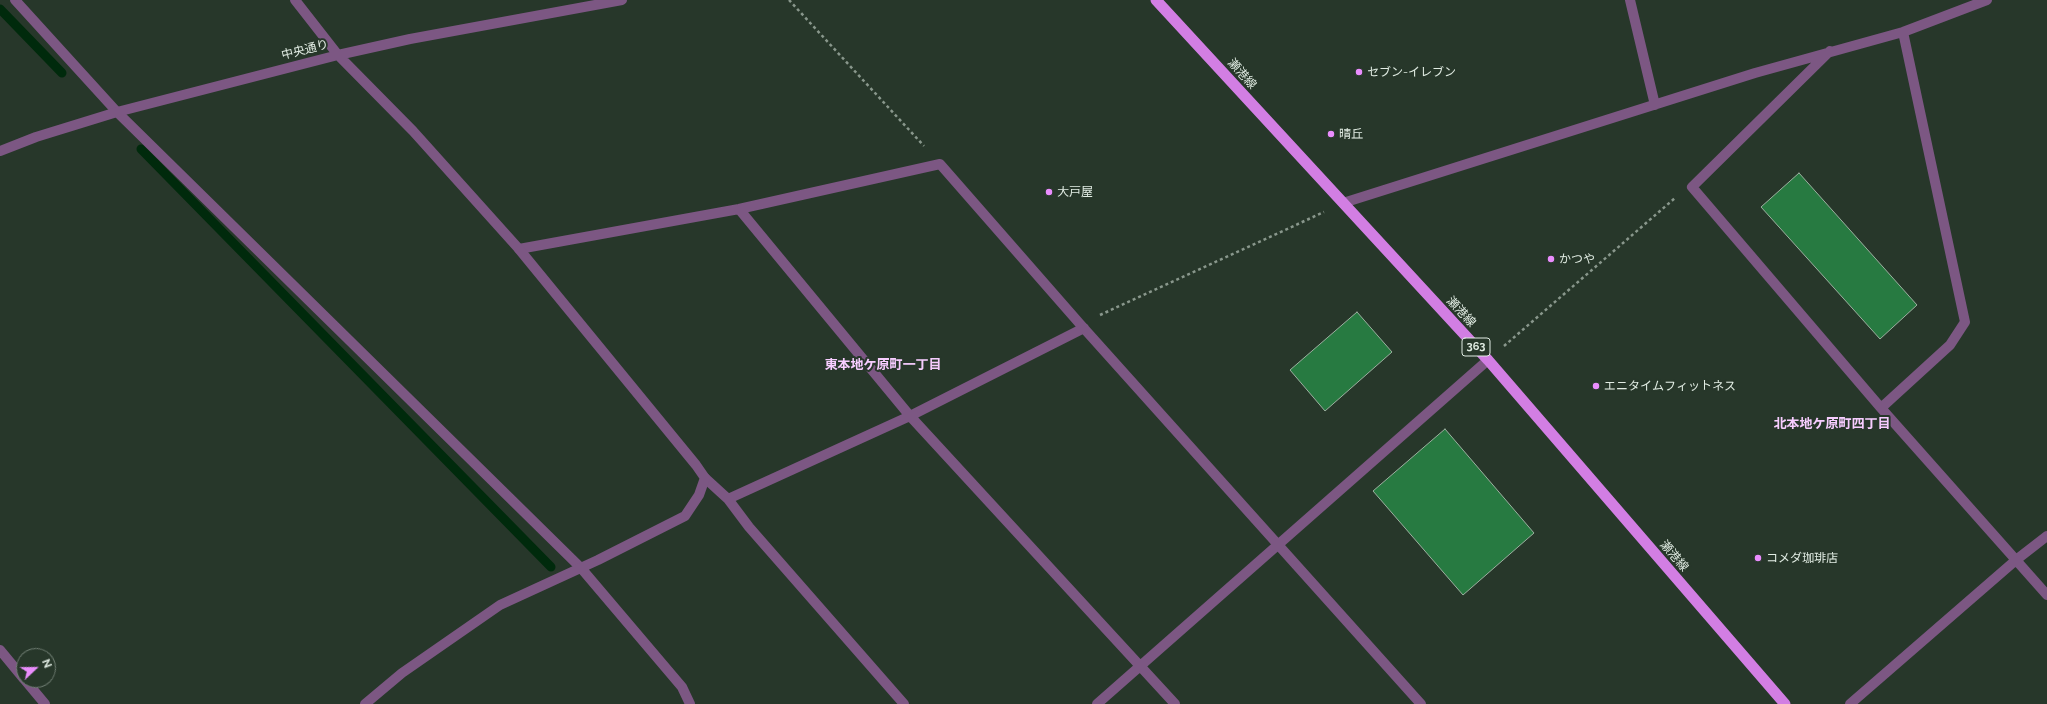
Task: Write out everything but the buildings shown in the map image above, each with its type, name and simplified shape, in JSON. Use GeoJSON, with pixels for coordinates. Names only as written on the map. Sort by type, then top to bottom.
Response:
{"type":"FeatureCollection","features":[{"type":"Feature","properties":{"kind":"highway","name":"瀬港線"},"geometry":{"type":"LineString","coordinates":[[1156,0],[1488,360],[1785,704]]}},
{"type":"Feature","properties":{"kind":"street"},"geometry":{"type":"LineString","coordinates":[[15,0],[117,112],[581,568],[682,687],[690,704]]}},
{"type":"Feature","properties":{"kind":"street"},"geometry":{"type":"LineString","coordinates":[[296,0],[338,55],[413,131],[519,249],[696,465],[705,478],[728,499],[749,527],[904,704]]}},
{"type":"Feature","properties":{"kind":"street","name":"中央通り"},"geometry":{"type":"LineString","coordinates":[[0,151],[36,137],[117,112],[338,55],[410,39],[622,0]]}},
{"type":"Feature","properties":{"kind":"street"},"geometry":{"type":"LineString","coordinates":[[1630,0],[1655,106]]}},
{"type":"Feature","properties":{"kind":"street"},"geometry":{"type":"LineString","coordinates":[[1343,203],[1830,51],[1903,32],[1987,0]]}},
{"type":"Feature","properties":{"kind":"street"},"geometry":{"type":"LineString","coordinates":[[1881,408],[1950,345],[1965,322],[1903,32]]}},
{"type":"Feature","properties":{"kind":"street"},"geometry":{"type":"LineString","coordinates":[[1830,51],[1692,187],[1881,408],[2047,594]]}},
{"type":"Feature","properties":{"kind":"street"},"geometry":{"type":"LineString","coordinates":[[519,249],[738,209],[940,164],[1082,326],[1421,704]]}},
{"type":"Feature","properties":{"kind":"street"},"geometry":{"type":"LineString","coordinates":[[738,209],[910,416],[1175,704]]}},
{"type":"Feature","properties":{"kind":"street"},"geometry":{"type":"LineString","coordinates":[[728,499],[910,416],[1082,326]]}},
{"type":"Feature","properties":{"kind":"street"},"geometry":{"type":"LineString","coordinates":[[1098,704],[1488,360]]}},
{"type":"Feature","properties":{"kind":"street"},"geometry":{"type":"LineString","coordinates":[[365,704],[402,674],[500,605],[581,568],[685,516],[699,495],[705,478]]}},
{"type":"Feature","properties":{"kind":"street"},"geometry":{"type":"LineString","coordinates":[[1850,704],[2016,560],[2047,536]]}},
{"type":"Feature","properties":{"kind":"street"},"geometry":{"type":"LineString","coordinates":[[0,650],[16,670]]}},
{"type":"Feature","properties":{"kind":"street"},"geometry":{"type":"LineString","coordinates":[[31,688],[45,704]]}},
{"type":"Feature","properties":{"kind":"path"},"geometry":{"type":"LineString","coordinates":[[789,0],[940,164]]}},
{"type":"Feature","properties":{"kind":"path"},"geometry":{"type":"LineString","coordinates":[[1488,360],[1673,198],[1697,192]]}},
{"type":"Feature","properties":{"kind":"path"},"geometry":{"type":"LineString","coordinates":[[1082,326],[1343,203]]}},
{"type":"Feature","properties":{"kind":"waterway"},"geometry":{"type":"LineString","coordinates":[[0,9],[62,73]]}},
{"type":"Feature","properties":{"kind":"waterway"},"geometry":{"type":"LineString","coordinates":[[141,149],[551,567]]}},
{"type":"Feature","properties":{"kind":"place","name":"セブン-イレブン"},"geometry":{"type":"Point","coordinates":[1359,72]}},
{"type":"Feature","properties":{"kind":"place","name":"晴丘"},"geometry":{"type":"Point","coordinates":[1331,134]}},
{"type":"Feature","properties":{"kind":"place","name":"大戸屋"},"geometry":{"type":"Point","coordinates":[1049,192]}},
{"type":"Feature","properties":{"kind":"place","name":"かつや"},"geometry":{"type":"Point","coordinates":[1551,259]}},
{"type":"Feature","properties":{"kind":"place","name":"エニタイムフィットネス"},"geometry":{"type":"Point","coordinates":[1596,386]}},
{"type":"Feature","properties":{"kind":"place","name":"コメダ珈琲店"},"geometry":{"type":"Point","coordinates":[1758,558]}},
{"type":"Feature","properties":{"kind":"district","name":"東本地ケ原町一丁目"},"geometry":{"type":"Point","coordinates":[883,365]}},
{"type":"Feature","properties":{"kind":"district","name":"北本地ケ原町四丁目"},"geometry":{"type":"Point","coordinates":[1832,424]}}]}
